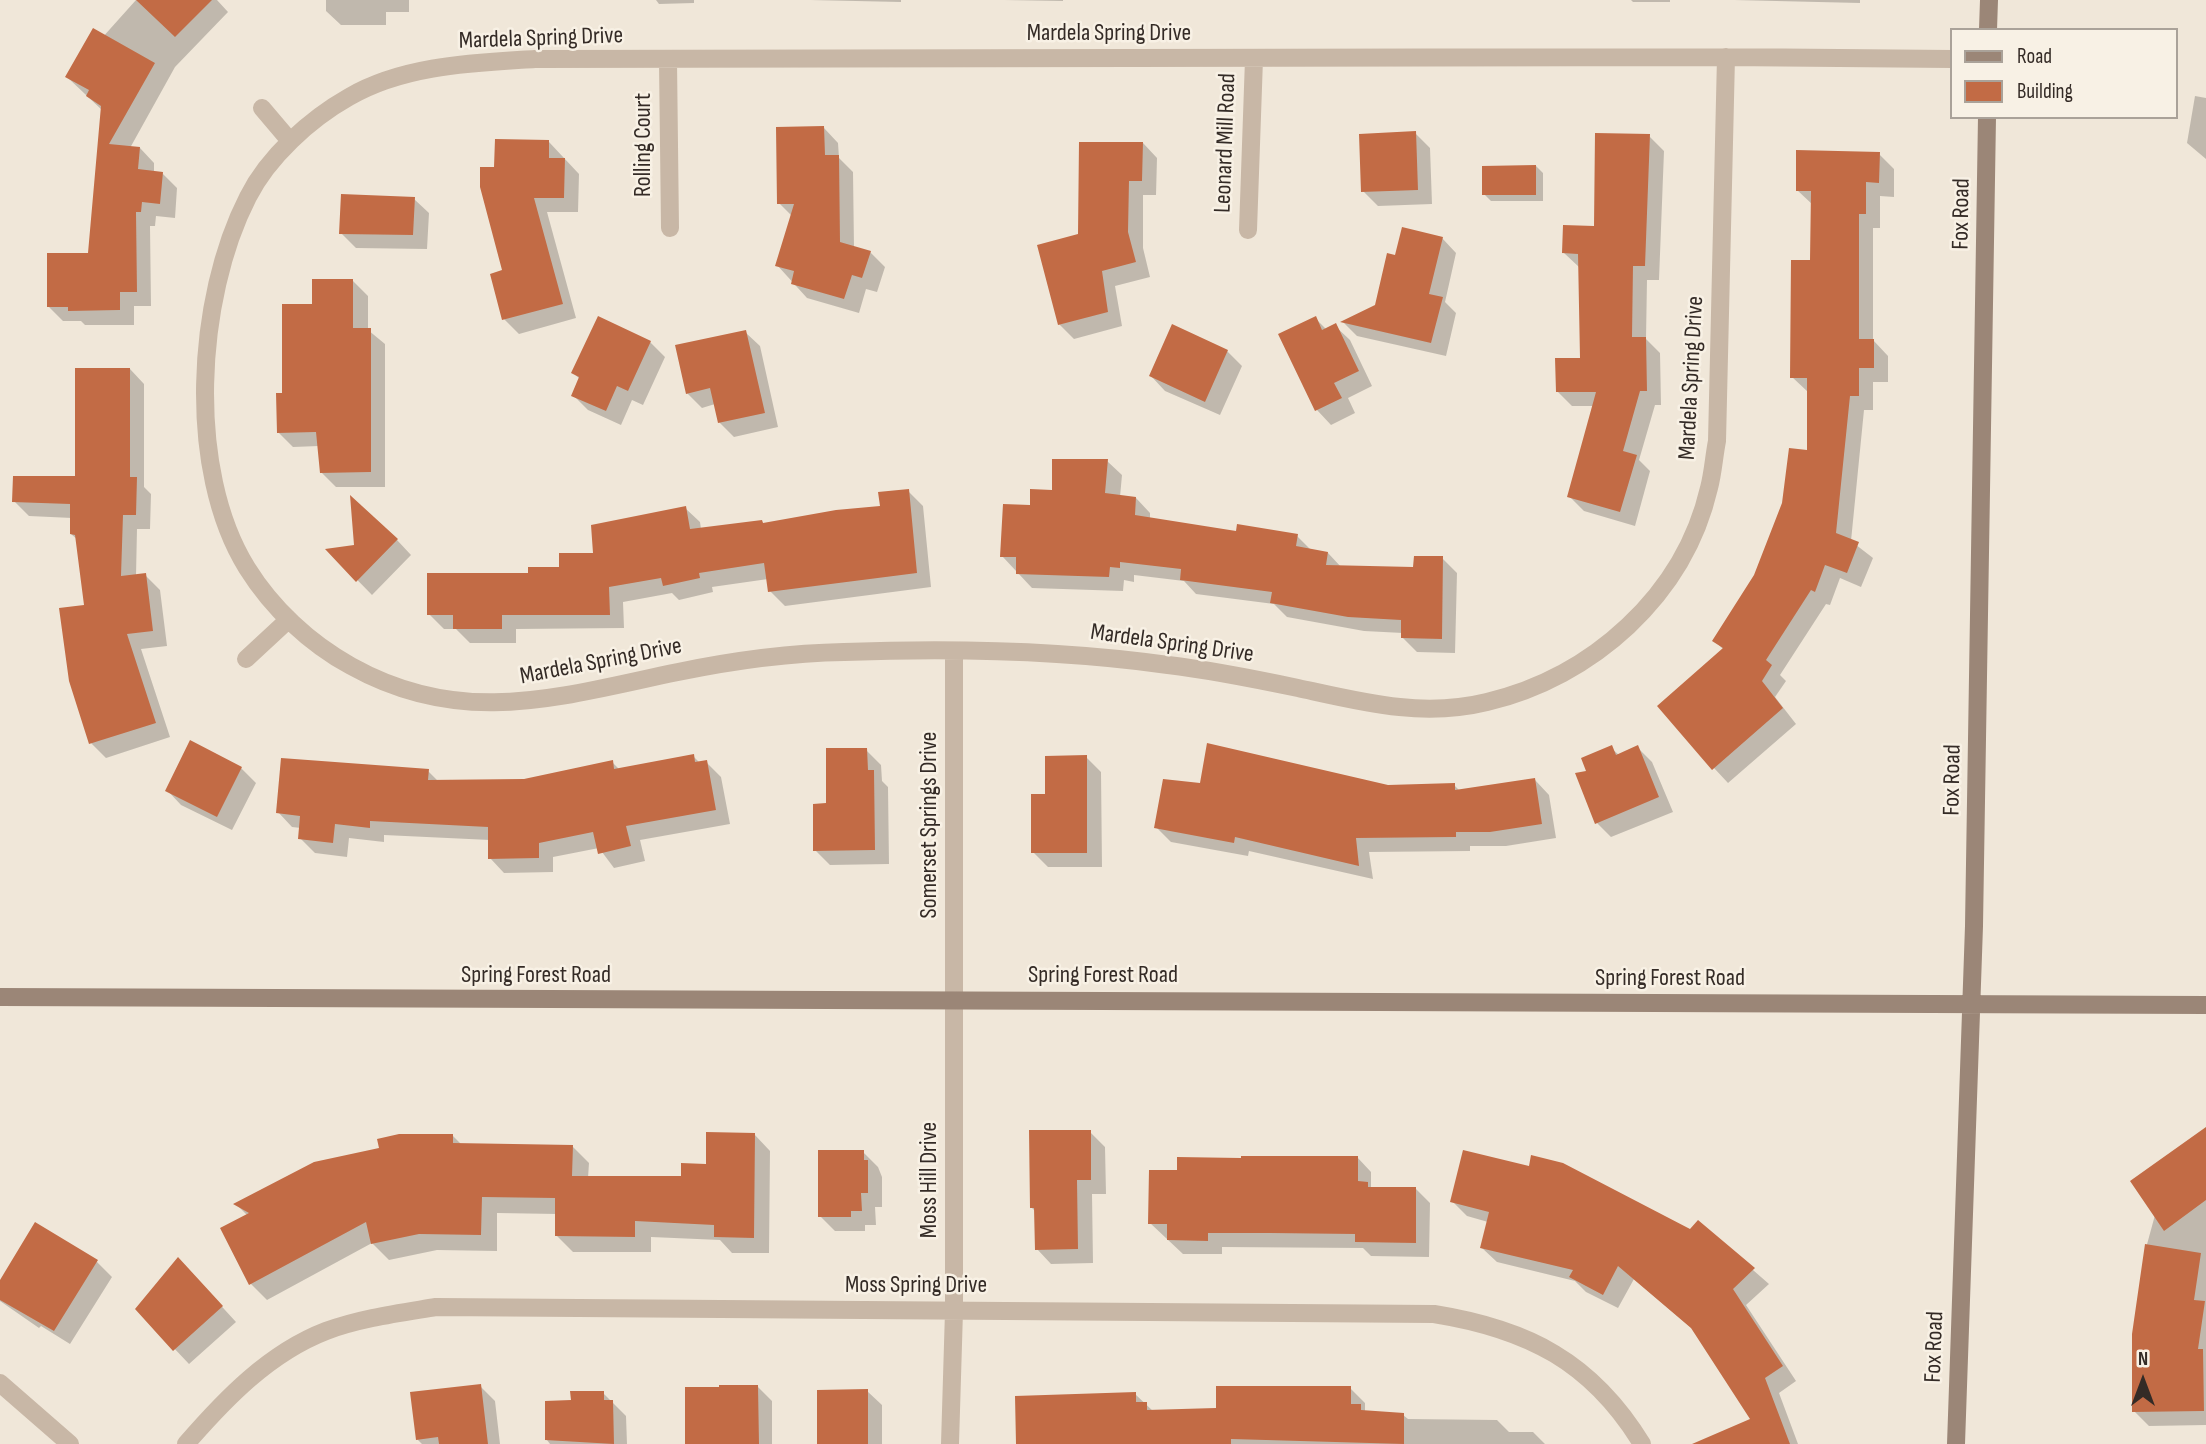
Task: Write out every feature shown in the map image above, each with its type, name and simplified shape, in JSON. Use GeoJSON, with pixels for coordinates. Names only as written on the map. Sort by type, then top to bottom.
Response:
{"type":"FeatureCollection","features":[{"type":"Feature","properties":{"kind":"main road"},"geometry":{"type":"LineString","coordinates":[[1988,28],[1989,0]]}},
{"type":"Feature","properties":{"kind":"main road","name":"Fox Road"},"geometry":{"type":"LineString","coordinates":[[1956,1444],[1971,1005],[1987,119]]}},
{"type":"Feature","properties":{"kind":"main road","name":"Spring Forest Road"},"geometry":{"type":"LineString","coordinates":[[0,997],[469,1001],[955,1000],[2206,1005]]}},
{"type":"Feature","properties":{"kind":"street","name":"Mardela Spring Drive"},"geometry":{"type":"LineString","coordinates":[[1726,57],[1717,441],[1708,493],[1688,543],[1664,585],[1642,615],[1605,647],[1571,670],[1488,702],[1437,710],[1394,709],[1274,683],[1124,659],[954,650],[837,652],[782,658],[686,670],[558,698],[515,704],[439,698],[351,666],[287,621],[245,565],[221,506],[209,450],[206,404],[207,330],[218,273],[249,194],[290,141],[349,96],[403,75],[467,63],[522,60],[1726,57],[1951,59]]}},
{"type":"Feature","properties":{"kind":"street","name":"Leonard Mill Road"},"geometry":{"type":"LineString","coordinates":[[1248,230],[1254,59]]}},
{"type":"Feature","properties":{"kind":"street","name":"Rolling Court"},"geometry":{"type":"LineString","coordinates":[[668,61],[670,228]]}},
{"type":"Feature","properties":{"kind":"street"},"geometry":{"type":"LineString","coordinates":[[262,108],[290,141]]}},
{"type":"Feature","properties":{"kind":"street"},"geometry":{"type":"LineString","coordinates":[[246,659],[287,621]]}},
{"type":"Feature","properties":{"kind":"street","name":"Somerset Springs Drive"},"geometry":{"type":"LineString","coordinates":[[954,650],[955,1000]]}},
{"type":"Feature","properties":{"kind":"street","name":"Moss Hill Drive"},"geometry":{"type":"LineString","coordinates":[[950,1444],[954,1311],[955,1000]]}},
{"type":"Feature","properties":{"kind":"street","name":"Moss Spring Drive"},"geometry":{"type":"LineString","coordinates":[[186,1444],[225,1399],[275,1359],[326,1331],[385,1315],[436,1307],[1395,1312],[1475,1321],[1513,1332],[1545,1346],[1575,1365],[1612,1402],[1642,1444]]}},
{"type":"Feature","properties":{"kind":"street"},"geometry":{"type":"LineString","coordinates":[[0,1383],[70,1444]]}},
{"type":"Feature","properties":{"kind":"building"},"geometry":{"type":"Polygon","coordinates":[[[136,0],[212,0],[175,37],[136,0]]]}},
{"type":"Feature","properties":{"kind":"building"},"geometry":{"type":"Polygon","coordinates":[[[93,28],[155,63],[109,144],[140,147],[138,169],[163,172],[160,204],[142,202],[141,212],[136,212],[137,292],[120,292],[120,310],[68,311],[68,307],[47,307],[47,253],[88,253],[101,106],[86,96],[89,90],[65,77],[93,28]]]}},
{"type":"Feature","properties":{"kind":"building"},"geometry":{"type":"Polygon","coordinates":[[[824,126],[825,155],[839,155],[840,242],[871,251],[862,278],[852,275],[844,299],[791,284],[794,271],[775,266],[794,204],[777,204],[776,127],[824,126]]]}},
{"type":"Feature","properties":{"kind":"building"},"geometry":{"type":"Polygon","coordinates":[[[1416,131],[1418,190],[1361,192],[1359,134],[1416,131]]]}},
{"type":"Feature","properties":{"kind":"building"},"geometry":{"type":"Polygon","coordinates":[[[1595,133],[1650,134],[1645,266],[1633,266],[1632,337],[1646,337],[1647,391],[1640,391],[1623,451],[1637,455],[1620,512],[1567,497],[1596,392],[1556,392],[1555,358],[1580,358],[1578,254],[1562,253],[1563,225],[1594,226],[1595,133]]]}},
{"type":"Feature","properties":{"kind":"building"},"geometry":{"type":"Polygon","coordinates":[[[495,139],[549,140],[549,158],[565,158],[564,198],[534,198],[563,304],[502,320],[490,274],[502,270],[480,187],[480,167],[494,167],[495,139]]]}},
{"type":"Feature","properties":{"kind":"building"},"geometry":{"type":"Polygon","coordinates":[[[1079,142],[1143,142],[1142,181],[1129,181],[1128,232],[1136,262],[1102,271],[1108,312],[1058,325],[1037,245],[1078,234],[1079,142]]]}},
{"type":"Feature","properties":{"kind":"building"},"geometry":{"type":"Polygon","coordinates":[[[1796,150],[1880,152],[1879,183],[1866,182],[1866,214],[1859,214],[1859,339],[1874,339],[1874,368],[1859,368],[1859,396],[1850,396],[1836,533],[1859,542],[1847,573],[1825,565],[1815,592],[1811,590],[1766,660],[1772,665],[1762,681],[1783,708],[1712,770],[1657,706],[1723,648],[1712,641],[1754,575],[1782,503],[1789,448],[1807,450],[1807,378],[1790,378],[1791,260],[1810,260],[1811,191],[1796,191],[1796,150]]]}},
{"type":"Feature","properties":{"kind":"building"},"geometry":{"type":"Polygon","coordinates":[[[1536,165],[1536,195],[1482,195],[1482,166],[1536,165]]]}},
{"type":"Feature","properties":{"kind":"building"},"geometry":{"type":"Polygon","coordinates":[[[341,194],[415,197],[413,235],[339,234],[341,194]]]}},
{"type":"Feature","properties":{"kind":"building"},"geometry":{"type":"Polygon","coordinates":[[[1402,227],[1443,237],[1429,294],[1443,297],[1431,343],[1340,322],[1375,305],[1387,253],[1395,255],[1402,227]]]}},
{"type":"Feature","properties":{"kind":"building"},"geometry":{"type":"Polygon","coordinates":[[[312,279],[353,279],[353,328],[371,328],[371,472],[320,473],[316,432],[277,433],[276,393],[282,393],[282,304],[312,304],[312,279]]]}},
{"type":"Feature","properties":{"kind":"building"},"geometry":{"type":"Polygon","coordinates":[[[598,316],[651,341],[628,391],[617,386],[606,411],[571,396],[579,377],[571,373],[598,316]]]}},
{"type":"Feature","properties":{"kind":"building"},"geometry":{"type":"Polygon","coordinates":[[[1316,316],[1322,330],[1336,323],[1359,371],[1334,383],[1342,398],[1315,411],[1278,334],[1316,316]]]}},
{"type":"Feature","properties":{"kind":"building"},"geometry":{"type":"Polygon","coordinates":[[[1172,324],[1228,350],[1205,402],[1149,376],[1172,324]]]}},
{"type":"Feature","properties":{"kind":"building"},"geometry":{"type":"Polygon","coordinates":[[[746,330],[765,413],[718,423],[710,388],[686,394],[675,345],[746,330]]]}},
{"type":"Feature","properties":{"kind":"building"},"geometry":{"type":"Polygon","coordinates":[[[75,368],[130,368],[130,477],[137,477],[136,515],[123,515],[121,576],[146,573],[153,631],[127,634],[156,723],[89,744],[69,681],[59,608],[84,605],[75,535],[70,534],[70,504],[12,502],[13,476],[75,476],[75,368]]]}},
{"type":"Feature","properties":{"kind":"building"},"geometry":{"type":"Polygon","coordinates":[[[1052,459],[1108,459],[1105,493],[1136,497],[1135,515],[1236,531],[1237,524],[1298,534],[1296,546],[1328,552],[1326,565],[1413,567],[1414,556],[1443,556],[1442,639],[1401,638],[1401,620],[1348,617],[1270,603],[1272,592],[1180,580],[1181,569],[1120,562],[1120,568],[1110,567],[1109,577],[1016,574],[1016,557],[1000,557],[1003,504],[1030,505],[1030,489],[1052,490],[1052,459]]]}},
{"type":"Feature","properties":{"kind":"building"},"geometry":{"type":"Polygon","coordinates":[[[909,489],[917,573],[768,592],[764,563],[699,573],[700,578],[663,586],[661,578],[609,587],[610,615],[502,615],[502,629],[453,629],[453,615],[427,615],[427,573],[528,573],[528,567],[559,567],[559,553],[593,553],[591,525],[686,506],[690,529],[762,520],[763,523],[836,510],[880,506],[878,492],[909,489]]]}},
{"type":"Feature","properties":{"kind":"building"},"geometry":{"type":"Polygon","coordinates":[[[350,495],[398,539],[356,582],[325,549],[354,545],[350,495]]]}},
{"type":"Feature","properties":{"kind":"building"},"geometry":{"type":"Polygon","coordinates":[[[190,740],[242,767],[217,817],[165,791],[190,740]]]}},
{"type":"Feature","properties":{"kind":"building"},"geometry":{"type":"Polygon","coordinates":[[[1207,743],[1388,785],[1455,783],[1455,790],[1535,778],[1542,824],[1490,832],[1456,832],[1456,837],[1356,838],[1359,866],[1235,837],[1234,843],[1154,828],[1163,779],[1200,783],[1207,743]]]}},
{"type":"Feature","properties":{"kind":"building"},"geometry":{"type":"Polygon","coordinates":[[[1612,745],[1616,755],[1638,745],[1659,797],[1595,824],[1575,773],[1586,771],[1581,758],[1612,745]]]}},
{"type":"Feature","properties":{"kind":"building"},"geometry":{"type":"Polygon","coordinates":[[[826,748],[867,748],[868,770],[874,770],[875,850],[813,851],[813,804],[826,803],[826,748]]]}},
{"type":"Feature","properties":{"kind":"building"},"geometry":{"type":"Polygon","coordinates":[[[694,754],[695,762],[707,760],[716,810],[626,826],[631,846],[598,854],[593,832],[539,843],[539,858],[488,859],[488,827],[370,821],[370,828],[335,824],[333,843],[298,839],[300,816],[276,813],[281,758],[429,769],[428,780],[524,779],[613,760],[614,769],[694,754]]]}},
{"type":"Feature","properties":{"kind":"building"},"geometry":{"type":"Polygon","coordinates":[[[1087,755],[1087,853],[1031,853],[1031,794],[1045,794],[1045,756],[1087,755]]]}},
{"type":"Feature","properties":{"kind":"building"},"geometry":{"type":"Polygon","coordinates":[[[2206,1127],[2206,1200],[2164,1231],[2130,1181],[2206,1127]]]}},
{"type":"Feature","properties":{"kind":"building"},"geometry":{"type":"Polygon","coordinates":[[[1029,1130],[1091,1130],[1091,1180],[1077,1180],[1078,1249],[1035,1250],[1034,1208],[1030,1208],[1029,1130]]]}},
{"type":"Feature","properties":{"kind":"building"},"geometry":{"type":"Polygon","coordinates":[[[706,1132],[755,1133],[754,1238],[714,1237],[714,1225],[635,1221],[635,1237],[555,1236],[555,1198],[482,1197],[481,1235],[419,1234],[371,1244],[366,1222],[249,1285],[220,1228],[249,1213],[233,1204],[314,1162],[379,1148],[377,1139],[399,1134],[453,1134],[453,1143],[573,1145],[572,1176],[681,1176],[681,1163],[706,1164],[706,1132]]]}},
{"type":"Feature","properties":{"kind":"building"},"geometry":{"type":"Polygon","coordinates":[[[818,1150],[864,1150],[864,1160],[868,1160],[868,1193],[861,1193],[862,1211],[851,1211],[851,1217],[818,1217],[818,1150]]]}},
{"type":"Feature","properties":{"kind":"building"},"geometry":{"type":"Polygon","coordinates":[[[1463,1150],[1529,1166],[1531,1155],[1563,1163],[1690,1229],[1698,1220],[1755,1268],[1733,1289],[1783,1366],[1765,1378],[1790,1444],[1692,1444],[1750,1419],[1691,1328],[1618,1266],[1603,1295],[1569,1277],[1573,1270],[1480,1248],[1489,1212],[1450,1202],[1463,1150]]]}},
{"type":"Feature","properties":{"kind":"building"},"geometry":{"type":"Polygon","coordinates":[[[1358,1156],[1358,1181],[1368,1182],[1368,1187],[1416,1187],[1416,1243],[1355,1242],[1355,1234],[1208,1233],[1208,1241],[1167,1240],[1167,1224],[1148,1224],[1149,1170],[1177,1170],[1177,1157],[1358,1156]]]}},
{"type":"Feature","properties":{"kind":"building"},"geometry":{"type":"Polygon","coordinates":[[[35,1222],[98,1260],[54,1331],[0,1300],[0,1280],[35,1222]]]}},
{"type":"Feature","properties":{"kind":"building"},"geometry":{"type":"Polygon","coordinates":[[[2145,1244],[2201,1253],[2194,1300],[2205,1301],[2198,1349],[2203,1349],[2204,1411],[2132,1412],[2132,1334],[2145,1244]]]}},
{"type":"Feature","properties":{"kind":"building"},"geometry":{"type":"Polygon","coordinates":[[[178,1257],[223,1306],[173,1351],[135,1309],[178,1257]]]}},
{"type":"Feature","properties":{"kind":"building"},"geometry":{"type":"Polygon","coordinates":[[[481,1384],[488,1444],[439,1444],[438,1437],[416,1440],[410,1392],[481,1384]]]}},
{"type":"Feature","properties":{"kind":"building"},"geometry":{"type":"Polygon","coordinates":[[[758,1385],[759,1444],[685,1444],[685,1387],[758,1385]]]}},
{"type":"Feature","properties":{"kind":"building"},"geometry":{"type":"Polygon","coordinates":[[[1216,1386],[1351,1386],[1351,1404],[1361,1404],[1361,1410],[1404,1413],[1404,1444],[1231,1439],[1231,1444],[1016,1444],[1015,1396],[1136,1392],[1136,1402],[1147,1402],[1147,1410],[1216,1408],[1216,1386]]]}},
{"type":"Feature","properties":{"kind":"building"},"geometry":{"type":"Polygon","coordinates":[[[868,1389],[868,1444],[817,1444],[817,1390],[868,1389]]]}},
{"type":"Feature","properties":{"kind":"building"},"geometry":{"type":"Polygon","coordinates":[[[570,1391],[604,1391],[604,1400],[613,1400],[614,1444],[545,1440],[545,1401],[571,1400],[570,1391]]]}}]}
